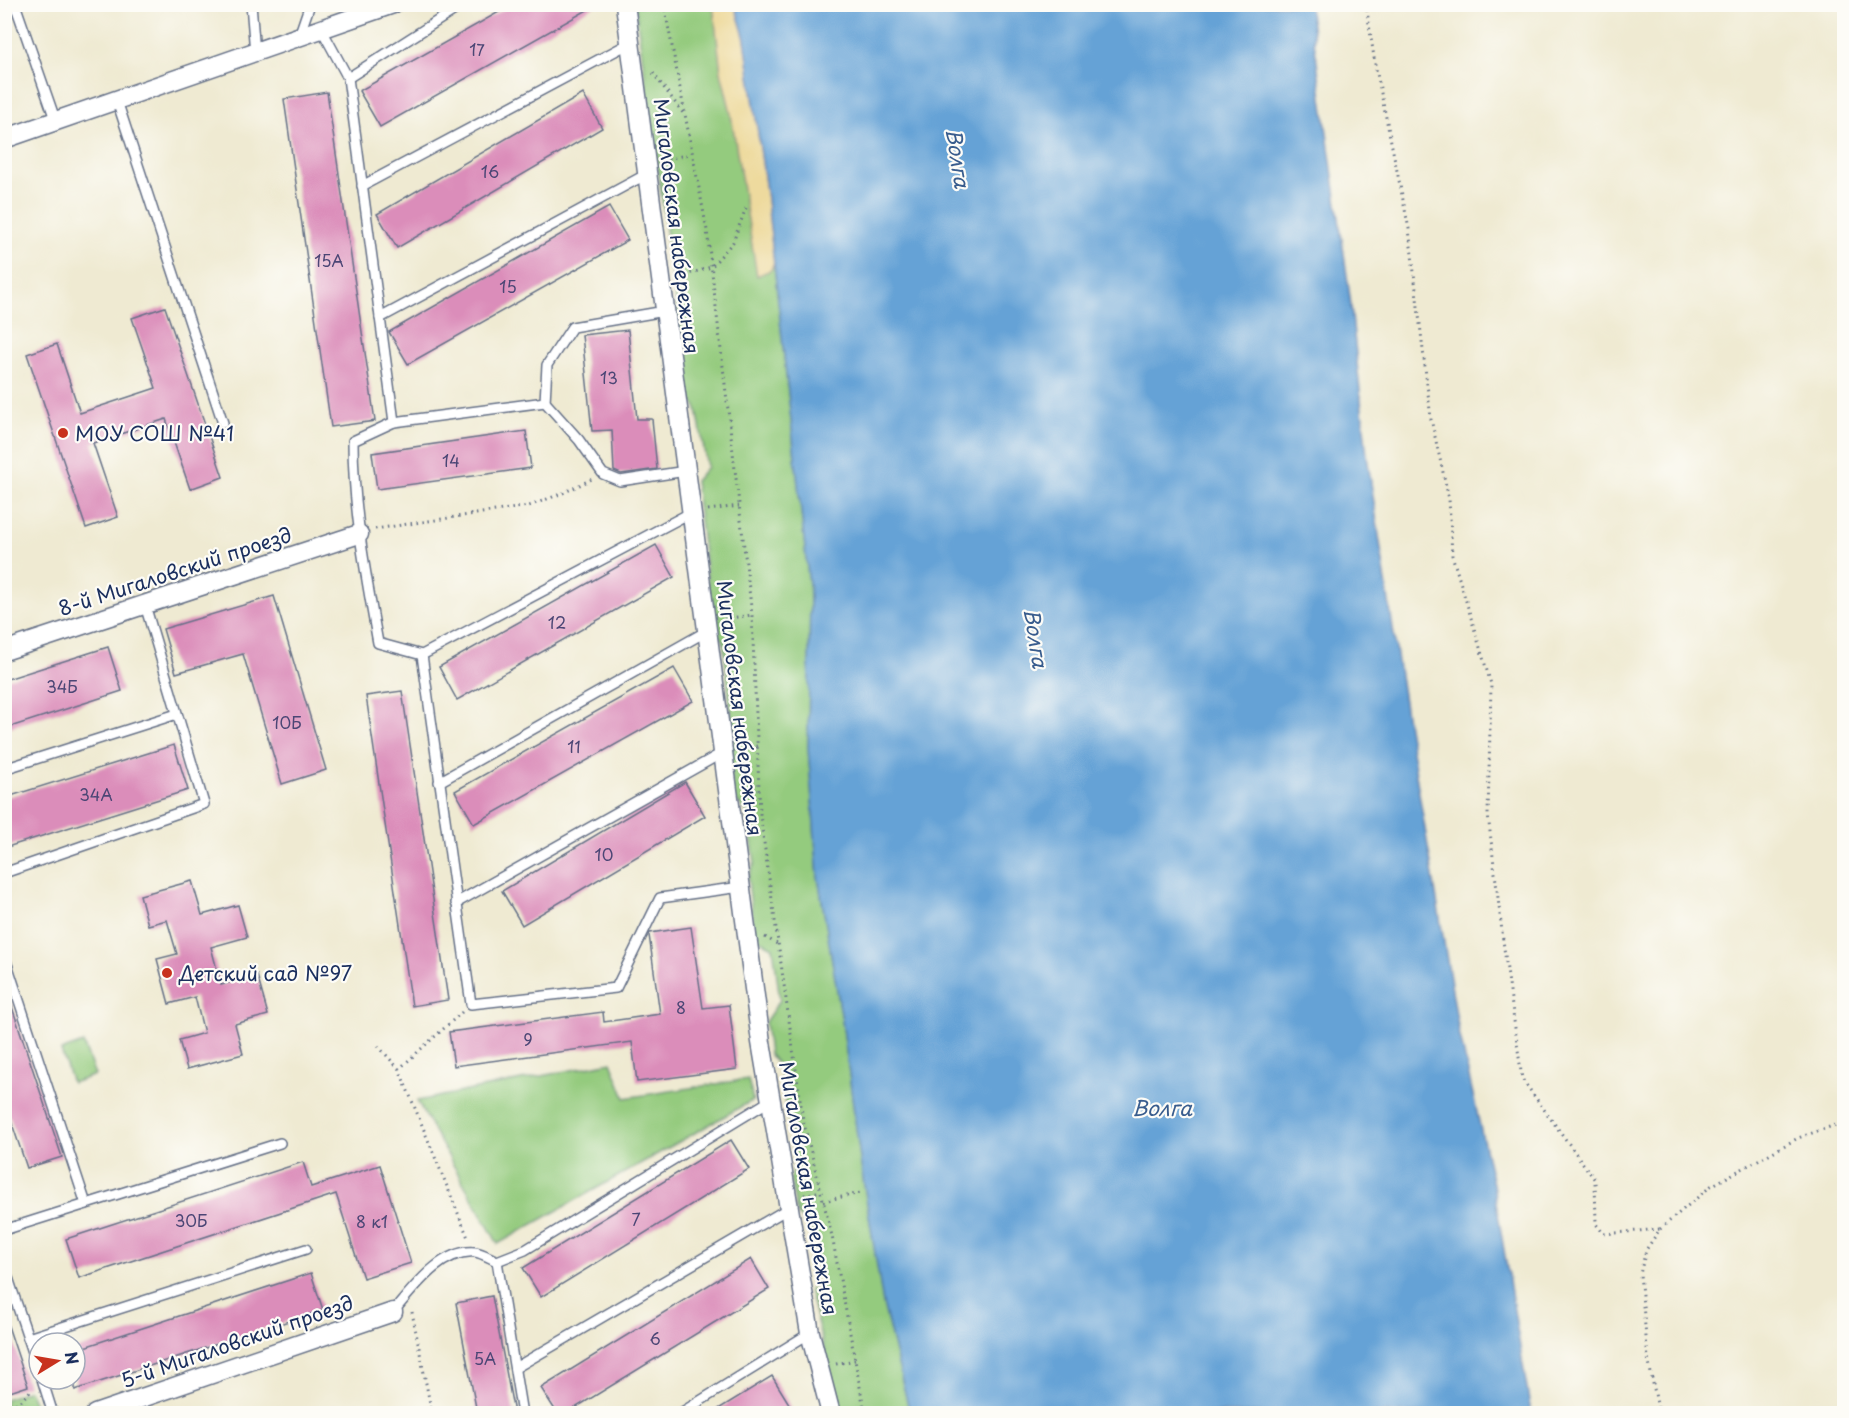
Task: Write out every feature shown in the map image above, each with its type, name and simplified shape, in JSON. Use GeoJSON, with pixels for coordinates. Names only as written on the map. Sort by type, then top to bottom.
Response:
{"type":"FeatureCollection","features":[{"type":"Feature","properties":{"kind":"street"},"geometry":{"type":"LineString","coordinates":[[4,140],[299,39],[393,4]]}},
{"type":"Feature","properties":{"kind":"street","name":"Мигаловская набережная"},"geometry":{"type":"LineString","coordinates":[[625,4],[722,753],[771,1100],[810,1333],[831,1413]]}},
{"type":"Feature","properties":{"kind":"street","name":"8-й Мигаловский проезд"},"geometry":{"type":"LineString","coordinates":[[4,651],[359,534]]}},
{"type":"Feature","properties":{"kind":"street","name":"5-й Мигаловский проезд"},"geometry":{"type":"LineString","coordinates":[[95,1413],[393,1312]]}},
{"type":"Feature","properties":{"kind":"lane"},"geometry":{"type":"LineString","coordinates":[[15,4],[56,122]]}},
{"type":"Feature","properties":{"kind":"lane"},"geometry":{"type":"LineString","coordinates":[[251,4],[255,54]]}},
{"type":"Feature","properties":{"kind":"lane"},"geometry":{"type":"LineString","coordinates":[[299,39],[310,4]]}},
{"type":"Feature","properties":{"kind":"lane"},"geometry":{"type":"LineString","coordinates":[[348,78],[464,4]]}},
{"type":"Feature","properties":{"kind":"lane"},"geometry":{"type":"LineString","coordinates":[[322,30],[348,78],[394,422]]}},
{"type":"Feature","properties":{"kind":"lane"},"geometry":{"type":"LineString","coordinates":[[362,186],[630,43]]}},
{"type":"Feature","properties":{"kind":"lane"},"geometry":{"type":"LineString","coordinates":[[117,101],[223,423]]}},
{"type":"Feature","properties":{"kind":"lane"},"geometry":{"type":"LineString","coordinates":[[380,318],[647,168]]}},
{"type":"Feature","properties":{"kind":"lane"},"geometry":{"type":"LineString","coordinates":[[665,311],[572,327],[547,365],[545,402],[579,440],[603,474],[621,481],[686,471]]}},
{"type":"Feature","properties":{"kind":"lane"},"geometry":{"type":"LineString","coordinates":[[545,402],[394,422],[352,441],[359,534],[378,643],[422,655],[692,512]]}},
{"type":"Feature","properties":{"kind":"lane"},"geometry":{"type":"LineString","coordinates":[[4,873],[204,804],[145,605]]}},
{"type":"Feature","properties":{"kind":"lane"},"geometry":{"type":"LineString","coordinates":[[439,782],[707,631]]}},
{"type":"Feature","properties":{"kind":"lane"},"geometry":{"type":"LineString","coordinates":[[422,655],[471,1004],[616,988],[660,898],[741,887]]}},
{"type":"Feature","properties":{"kind":"lane"},"geometry":{"type":"LineString","coordinates":[[4,769],[177,714]]}},
{"type":"Feature","properties":{"kind":"lane"},"geometry":{"type":"LineString","coordinates":[[456,903],[722,753]]}},
{"type":"Feature","properties":{"kind":"lane"},"geometry":{"type":"LineString","coordinates":[[4,955],[86,1204]]}},
{"type":"Feature","properties":{"kind":"lane"},"geometry":{"type":"LineString","coordinates":[[393,1312],[421,1279],[448,1257],[474,1252],[497,1261],[525,1250],[771,1100]]}},
{"type":"Feature","properties":{"kind":"lane"},"geometry":{"type":"LineString","coordinates":[[4,1230],[280,1143]]}},
{"type":"Feature","properties":{"kind":"lane"},"geometry":{"type":"LineString","coordinates":[[514,1368],[789,1208]]}},
{"type":"Feature","properties":{"kind":"lane"},"geometry":{"type":"LineString","coordinates":[[50,1331],[306,1249]]}},
{"type":"Feature","properties":{"kind":"lane"},"geometry":{"type":"LineString","coordinates":[[497,1261],[522,1413]]}},
{"type":"Feature","properties":{"kind":"lane"},"geometry":{"type":"LineString","coordinates":[[4,1266],[27,1335]]}},
{"type":"Feature","properties":{"kind":"lane"},"geometry":{"type":"LineString","coordinates":[[679,1413],[810,1333]]}},
{"type":"Feature","properties":{"kind":"lane"},"geometry":{"type":"LineString","coordinates":[[46,1391],[53,1413]]}},
{"type":"Feature","properties":{"kind":"path"},"geometry":{"type":"LineString","coordinates":[[664,4],[707,230],[752,615],[760,814],[803,1120],[823,1201],[865,1413]]}},
{"type":"Feature","properties":{"kind":"path"},"geometry":{"type":"LineString","coordinates":[[1366,4],[1375,64],[1409,229],[1431,420],[1449,499],[1452,555],[1491,684],[1488,815],[1522,1079],[1595,1180],[1596,1224],[1604,1233],[1660,1229]]}},
{"type":"Feature","properties":{"kind":"path"},"geometry":{"type":"LineString","coordinates":[[650,69],[684,113]]}},
{"type":"Feature","properties":{"kind":"path"},"geometry":{"type":"LineString","coordinates":[[647,168],[692,154]]}},
{"type":"Feature","properties":{"kind":"path"},"geometry":{"type":"LineString","coordinates":[[694,273],[711,267],[734,242],[746,208]]}},
{"type":"Feature","properties":{"kind":"path"},"geometry":{"type":"LineString","coordinates":[[359,534],[376,528],[529,506],[563,494],[603,474]]}},
{"type":"Feature","properties":{"kind":"path"},"geometry":{"type":"LineString","coordinates":[[720,508],[739,506]]}},
{"type":"Feature","properties":{"kind":"path"},"geometry":{"type":"LineString","coordinates":[[733,618],[752,615]]}},
{"type":"Feature","properties":{"kind":"path"},"geometry":{"type":"LineString","coordinates":[[399,1069],[471,1004]]}},
{"type":"Feature","properties":{"kind":"path"},"geometry":{"type":"LineString","coordinates":[[378,1046],[399,1069],[474,1252]]}},
{"type":"Feature","properties":{"kind":"path"},"geometry":{"type":"LineString","coordinates":[[1659,1413],[1648,1358],[1640,1274],[1646,1250],[1660,1229],[1711,1186],[1798,1138],[1845,1122]]}},
{"type":"Feature","properties":{"kind":"path"},"geometry":{"type":"LineString","coordinates":[[823,1201],[861,1193]]}},
{"type":"Feature","properties":{"kind":"path"},"geometry":{"type":"LineString","coordinates":[[408,1294],[432,1413]]}},
{"type":"Feature","properties":{"kind":"path"},"geometry":{"type":"LineString","coordinates":[[833,1365],[855,1360]]}},
{"type":"Feature","properties":{"kind":"path"},"geometry":{"type":"LineString","coordinates":[[4,1408],[21,1402],[31,1391]]}},
{"type":"Feature","properties":{"kind":"green space"},"geometry":{"type":"Polygon","coordinates":[[[635,5],[735,5],[766,191],[810,594],[808,748],[818,877],[842,1020],[861,1166],[883,1303],[910,1413],[840,1413],[809,1289],[822,1287],[811,1229],[797,1214],[790,1178],[796,1164],[779,1066],[769,1054],[765,1022],[780,1000],[773,947],[754,937],[748,878],[755,863],[747,811],[734,799],[729,758],[734,740],[723,640],[714,633],[695,481],[707,467],[697,409],[689,395],[635,5]]]}},
{"type":"Feature","properties":{"kind":"green space"},"geometry":{"type":"Polygon","coordinates":[[[83,1043],[95,1075],[72,1083],[61,1051],[83,1043]]]}},
{"type":"Feature","properties":{"kind":"green space"},"geometry":{"type":"Polygon","coordinates":[[[611,1062],[625,1098],[748,1079],[753,1100],[498,1244],[417,1101],[611,1062]]]}},
{"type":"Feature","properties":{"kind":"green space"},"geometry":{"type":"Polygon","coordinates":[[[29,1391],[39,1413],[5,1413],[5,1399],[29,1391]]]}},
{"type":"Feature","properties":{"kind":"sand"},"geometry":{"type":"Polygon","coordinates":[[[713,5],[735,5],[745,39],[774,262],[771,270],[757,276],[730,109],[721,72],[713,5]]]}},
{"type":"Feature","properties":{"kind":"water","name":"Волга"},"geometry":{"type":"Polygon","coordinates":[[[735,5],[1309,5],[1350,297],[1367,456],[1406,715],[1459,1032],[1493,1184],[1531,1413],[910,1413],[883,1303],[861,1166],[842,1020],[818,877],[808,748],[810,594],[766,191],[745,39],[735,5]]]}},
{"type":"Feature","properties":{"kind":"building"},"geometry":{"type":"Polygon","coordinates":[[[513,4],[598,4],[380,127],[359,91],[513,4]]]}},
{"type":"Feature","properties":{"kind":"building"},"geometry":{"type":"Polygon","coordinates":[[[327,92],[375,421],[331,427],[284,99],[327,92]]]}},
{"type":"Feature","properties":{"kind":"building"},"geometry":{"type":"Polygon","coordinates":[[[583,94],[602,128],[397,248],[377,214],[583,94]]]}},
{"type":"Feature","properties":{"kind":"building"},"geometry":{"type":"Polygon","coordinates":[[[609,207],[628,240],[408,364],[389,332],[609,207]]]}},
{"type":"Feature","properties":{"kind":"building"},"geometry":{"type":"Polygon","coordinates":[[[165,307],[223,477],[190,489],[166,419],[93,443],[118,517],[86,528],[27,354],[57,344],[80,413],[156,388],[132,318],[165,307]]]}},
{"type":"Feature","properties":{"kind":"building"},"geometry":{"type":"Polygon","coordinates":[[[628,330],[637,419],[652,419],[657,469],[621,474],[614,471],[612,430],[592,431],[582,335],[628,330]]]}},
{"type":"Feature","properties":{"kind":"building"},"geometry":{"type":"Polygon","coordinates":[[[526,431],[531,468],[377,489],[372,453],[526,431]]]}},
{"type":"Feature","properties":{"kind":"building"},"geometry":{"type":"Polygon","coordinates":[[[656,545],[674,577],[457,700],[439,667],[656,545]]]}},
{"type":"Feature","properties":{"kind":"building"},"geometry":{"type":"Polygon","coordinates":[[[274,596],[326,770],[282,784],[243,654],[176,673],[163,629],[274,596]]]}},
{"type":"Feature","properties":{"kind":"building"},"geometry":{"type":"Polygon","coordinates":[[[108,647],[122,691],[4,729],[4,680],[108,647]]]}},
{"type":"Feature","properties":{"kind":"building"},"geometry":{"type":"Polygon","coordinates":[[[674,668],[693,701],[474,824],[455,791],[674,668]]]}},
{"type":"Feature","properties":{"kind":"building"},"geometry":{"type":"Polygon","coordinates":[[[402,691],[448,1000],[412,1006],[366,696],[402,691]]]}},
{"type":"Feature","properties":{"kind":"building"},"geometry":{"type":"Polygon","coordinates":[[[174,745],[188,790],[4,848],[4,798],[174,745]]]}},
{"type":"Feature","properties":{"kind":"building"},"geometry":{"type":"Polygon","coordinates":[[[685,782],[705,816],[522,925],[502,891],[685,782]]]}},
{"type":"Feature","properties":{"kind":"building"},"geometry":{"type":"Polygon","coordinates":[[[192,881],[202,915],[238,905],[247,937],[211,947],[221,985],[257,975],[268,1015],[235,1024],[243,1054],[187,1069],[179,1040],[204,1033],[195,997],[169,1004],[157,959],[177,954],[167,920],[148,925],[140,895],[192,881]]]}},
{"type":"Feature","properties":{"kind":"building"},"geometry":{"type":"Polygon","coordinates":[[[691,927],[703,1008],[729,1005],[737,1069],[637,1082],[632,1042],[454,1066],[449,1032],[603,1012],[604,1022],[660,1014],[649,935],[691,927]]]}},
{"type":"Feature","properties":{"kind":"building"},"geometry":{"type":"Polygon","coordinates":[[[4,992],[7,992],[62,1157],[27,1168],[4,1100],[4,992]]]}},
{"type":"Feature","properties":{"kind":"building"},"geometry":{"type":"Polygon","coordinates":[[[731,1140],[749,1169],[541,1297],[523,1268],[731,1140]]]}},
{"type":"Feature","properties":{"kind":"building"},"geometry":{"type":"Polygon","coordinates":[[[303,1162],[311,1187],[380,1165],[411,1263],[363,1278],[336,1194],[79,1278],[66,1239],[303,1162]]]}},
{"type":"Feature","properties":{"kind":"building"},"geometry":{"type":"Polygon","coordinates":[[[751,1259],[769,1289],[567,1413],[557,1413],[541,1388],[751,1259]]]}},
{"type":"Feature","properties":{"kind":"building"},"geometry":{"type":"Polygon","coordinates":[[[311,1273],[323,1310],[87,1386],[87,1346],[311,1273]]]}},
{"type":"Feature","properties":{"kind":"building"},"geometry":{"type":"Polygon","coordinates":[[[492,1296],[514,1413],[477,1413],[456,1303],[492,1296]]]}},
{"type":"Feature","properties":{"kind":"building"},"geometry":{"type":"Polygon","coordinates":[[[7,1323],[27,1386],[4,1394],[4,1324],[7,1323]]]}},
{"type":"Feature","properties":{"kind":"building"},"geometry":{"type":"Polygon","coordinates":[[[772,1376],[791,1407],[780,1413],[712,1413],[772,1376]]]}},
{"type":"Feature","properties":{"kind":"place","name":"МОУ СОШ №41"},"geometry":{"type":"Point","coordinates":[63,433]}},
{"type":"Feature","properties":{"kind":"place","name":"Детский сад №97"},"geometry":{"type":"Point","coordinates":[167,973]}}]}
